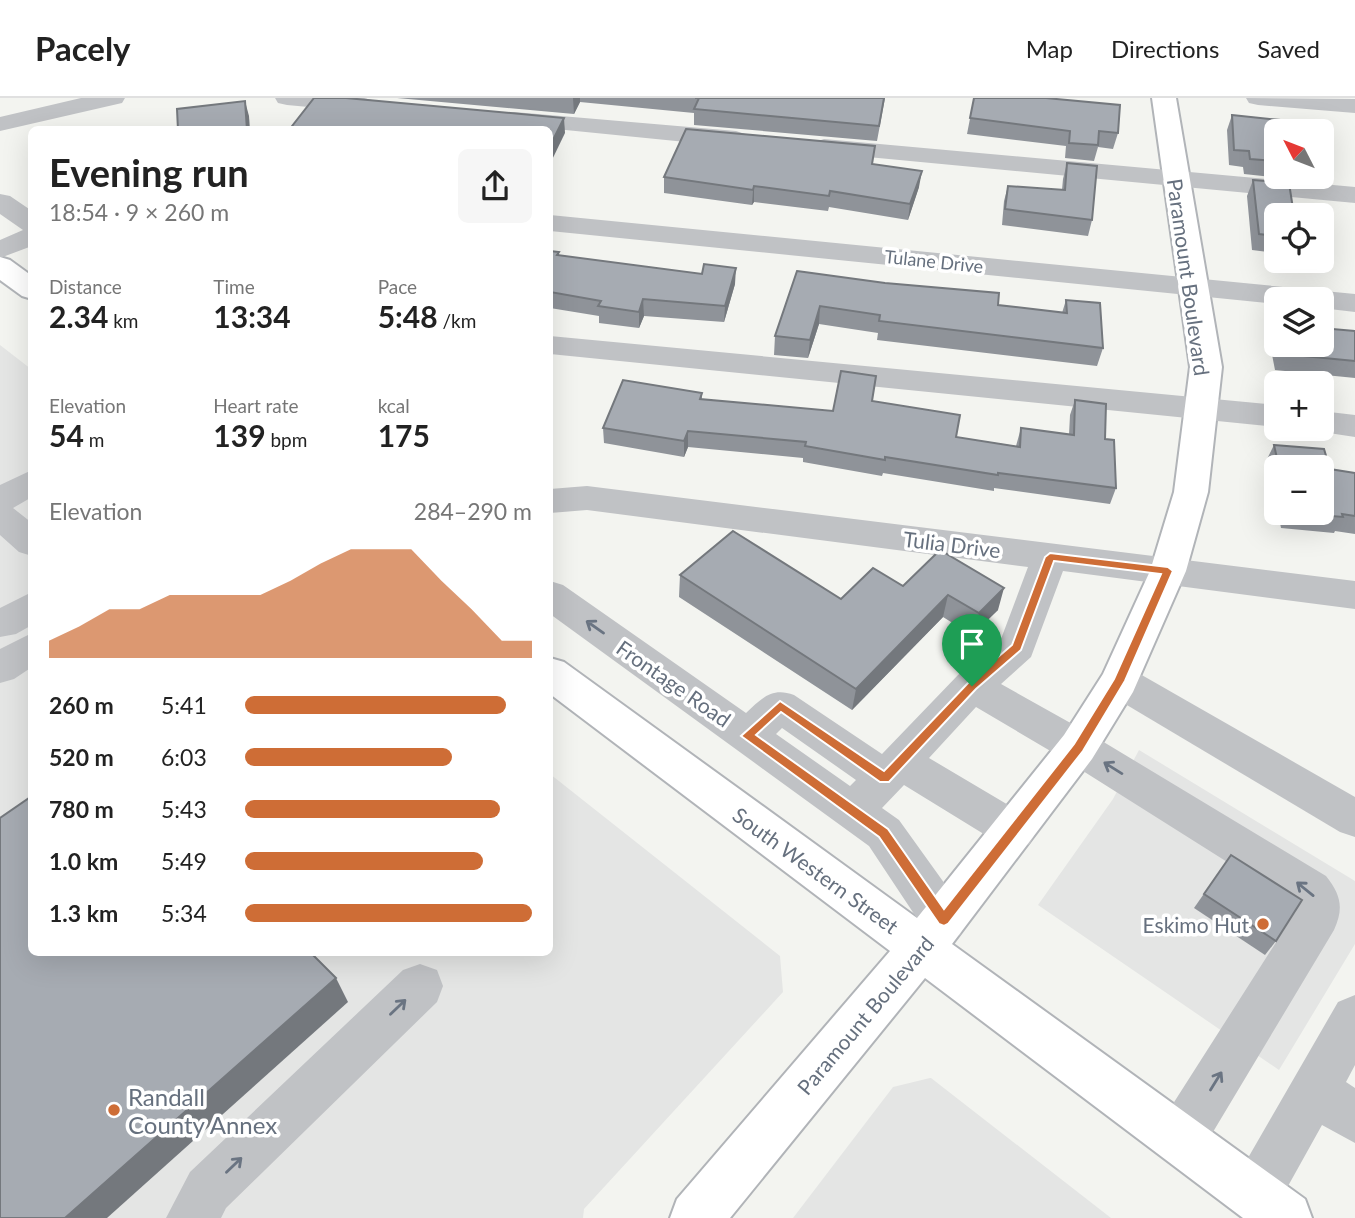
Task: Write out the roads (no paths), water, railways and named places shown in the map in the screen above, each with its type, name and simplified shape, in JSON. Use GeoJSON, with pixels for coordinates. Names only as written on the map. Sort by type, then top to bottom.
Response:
{"type":"FeatureCollection","features":[{"type":"Feature","properties":{"kind":"main road","name":"Paramount Boulevard"},"geometry":{"type":"LineString","coordinates":[[696,1218],[932,934],[1078,747],[1119,681],[1168,571],[1191,492],[1206,367],[1164,98]]}},
{"type":"Feature","properties":{"kind":"main road"},"geometry":{"type":"LineString","coordinates":[[0,266],[28,287]]}},
{"type":"Feature","properties":{"kind":"main road","name":"South Western Street"},"geometry":{"type":"LineString","coordinates":[[553,675],[932,934],[1180,1139],[1270,1206]]}},
{"type":"Feature","properties":{"kind":"street"},"geometry":{"type":"LineString","coordinates":[[0,124],[113,98]]}},
{"type":"Feature","properties":{"kind":"street"},"geometry":{"type":"LineString","coordinates":[[286,98],[384,107]]}},
{"type":"Feature","properties":{"kind":"street"},"geometry":{"type":"LineString","coordinates":[[1258,98],[1355,106]]}},
{"type":"Feature","properties":{"kind":"street"},"geometry":{"type":"LineString","coordinates":[[495,117],[760,141]]}},
{"type":"Feature","properties":{"kind":"street"},"geometry":{"type":"LineString","coordinates":[[801,145],[1355,195]]}},
{"type":"Feature","properties":{"kind":"street"},"geometry":{"type":"LineString","coordinates":[[0,202],[28,221]]}},
{"type":"Feature","properties":{"kind":"street","name":"Tulane Drive"},"geometry":{"type":"LineString","coordinates":[[553,223],[1264,293]]}},
{"type":"Feature","properties":{"kind":"street"},"geometry":{"type":"LineString","coordinates":[[0,250],[28,238]]}},
{"type":"Feature","properties":{"kind":"street","name":"Tulane Drive"},"geometry":{"type":"LineString","coordinates":[[1334,301],[1355,303]]}},
{"type":"Feature","properties":{"kind":"street"},"geometry":{"type":"LineString","coordinates":[[553,345],[1264,415]]}},
{"type":"Feature","properties":{"kind":"street"},"geometry":{"type":"LineString","coordinates":[[1334,424],[1355,426]]}},
{"type":"Feature","properties":{"kind":"street"},"geometry":{"type":"LineString","coordinates":[[0,500],[28,484]]}},
{"type":"Feature","properties":{"kind":"street","name":"Tulia Drive"},"geometry":{"type":"LineString","coordinates":[[553,501],[587,498],[1355,595]]}},
{"type":"Feature","properties":{"kind":"street"},"geometry":{"type":"LineString","coordinates":[[0,516],[28,540]]}},
{"type":"Feature","properties":{"kind":"street"},"geometry":{"type":"LineString","coordinates":[[853,811],[972,686],[1017,647],[1050,557]]}},
{"type":"Feature","properties":{"kind":"street","name":"Frontage Road"},"geometry":{"type":"LineString","coordinates":[[553,596],[884,833],[932,934]]}},
{"type":"Feature","properties":{"kind":"street"},"geometry":{"type":"LineString","coordinates":[[0,668],[22,626]]}},
{"type":"Feature","properties":{"kind":"street"},"geometry":{"type":"LineString","coordinates":[[1119,681],[1355,820]]}},
{"type":"Feature","properties":{"kind":"street"},"geometry":{"type":"LineString","coordinates":[[972,686],[1078,747],[1310,890],[1319,902],[1318,916],[1180,1139]]}},
{"type":"Feature","properties":{"kind":"street"},"geometry":{"type":"LineString","coordinates":[[747,736],[780,706],[892,770],[1015,831]]}},
{"type":"Feature","properties":{"kind":"street"},"geometry":{"type":"LineString","coordinates":[[192,1218],[208,1190],[420,986]]}},
{"type":"Feature","properties":{"kind":"street"},"geometry":{"type":"LineString","coordinates":[[1270,1206],[1314,1090],[1355,1018]]}},
{"type":"Feature","properties":{"kind":"street"},"geometry":{"type":"LineString","coordinates":[[1314,1090],[1355,1118]]}},
{"type":"Feature","properties":{"kind":"place","name":"Eskimo Hut"},"geometry":{"type":"Point","coordinates":[1263,924]}},
{"type":"Feature","properties":{"kind":"place","name":"Randall County Annex"},"geometry":{"type":"Point","coordinates":[114,1110]}}]}
